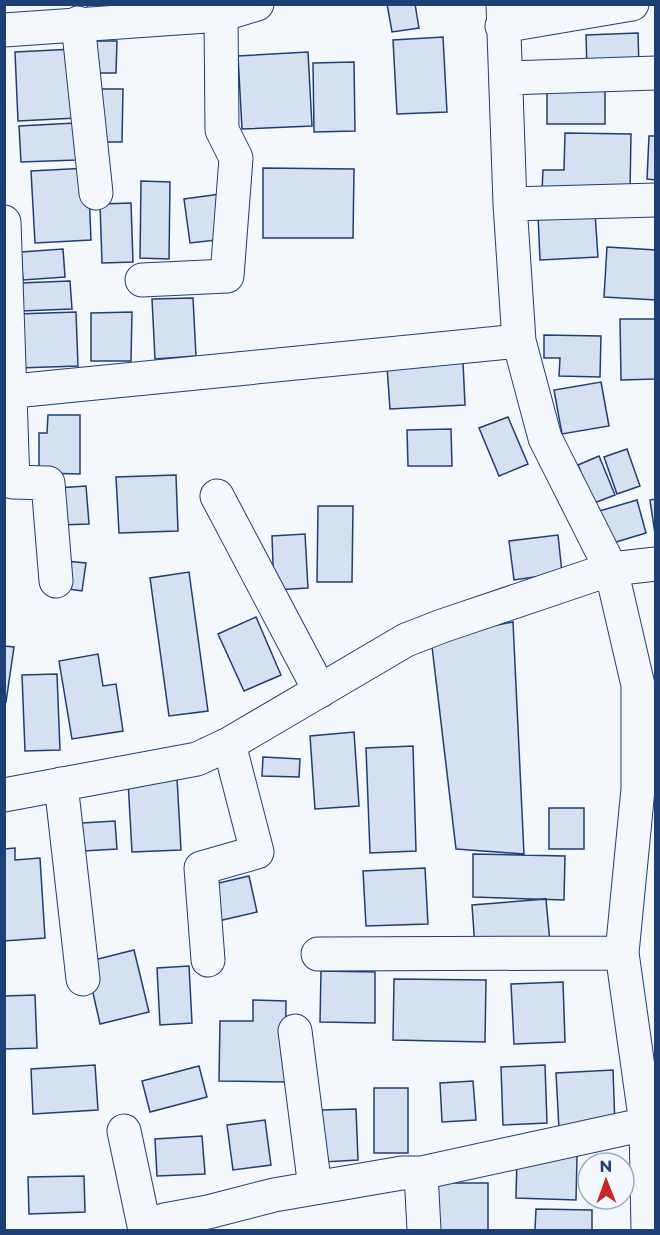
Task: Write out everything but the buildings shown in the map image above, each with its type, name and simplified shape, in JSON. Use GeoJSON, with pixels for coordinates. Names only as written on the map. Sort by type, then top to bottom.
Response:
{"type":"FeatureCollection","features":[{"type":"Feature","properties":{"kind":"street"},"geometry":{"type":"LineString","coordinates":[[4,30],[78,23],[221,15],[256,4]]}},
{"type":"Feature","properties":{"kind":"street"},"geometry":{"type":"LineString","coordinates":[[632,4],[502,15],[510,204],[519,341],[545,438],[611,569],[638,685],[638,789],[622,952],[646,1124],[648,1230]]}},
{"type":"Feature","properties":{"kind":"street"},"geometry":{"type":"LineString","coordinates":[[142,280],[227,276],[236,158],[222,130],[221,15]]}},
{"type":"Feature","properties":{"kind":"street"},"geometry":{"type":"LineString","coordinates":[[78,23],[96,193]]}},
{"type":"Feature","properties":{"kind":"street"},"geometry":{"type":"LineString","coordinates":[[506,78],[656,73]]}},
{"type":"Feature","properties":{"kind":"street"},"geometry":{"type":"LineString","coordinates":[[510,204],[656,200]]}},
{"type":"Feature","properties":{"kind":"street"},"geometry":{"type":"LineString","coordinates":[[4,222],[8,392],[13,482],[48,483],[56,581]]}},
{"type":"Feature","properties":{"kind":"street"},"geometry":{"type":"LineString","coordinates":[[8,392],[519,341]]}},
{"type":"Feature","properties":{"kind":"street"},"geometry":{"type":"LineString","coordinates":[[216,496],[321,692]]}},
{"type":"Feature","properties":{"kind":"street"},"geometry":{"type":"LineString","coordinates":[[4,795],[197,759],[229,744],[321,692],[406,640],[611,569],[656,564]]}},
{"type":"Feature","properties":{"kind":"street"},"geometry":{"type":"LineString","coordinates":[[208,960],[201,868],[258,852],[229,744]]}},
{"type":"Feature","properties":{"kind":"street"},"geometry":{"type":"LineString","coordinates":[[61,784],[83,979]]}},
{"type":"Feature","properties":{"kind":"street"},"geometry":{"type":"LineString","coordinates":[[318,954],[622,952]]}},
{"type":"Feature","properties":{"kind":"street"},"geometry":{"type":"LineString","coordinates":[[295,1031],[315,1188]]}},
{"type":"Feature","properties":{"kind":"street"},"geometry":{"type":"LineString","coordinates":[[153,1230],[164,1221],[274,1195],[402,1173],[421,1173],[646,1124]]}},
{"type":"Feature","properties":{"kind":"street"},"geometry":{"type":"LineString","coordinates":[[124,1131],[145,1230]]}},
{"type":"Feature","properties":{"kind":"street"},"geometry":{"type":"LineString","coordinates":[[421,1173],[424,1230]]}}]}
